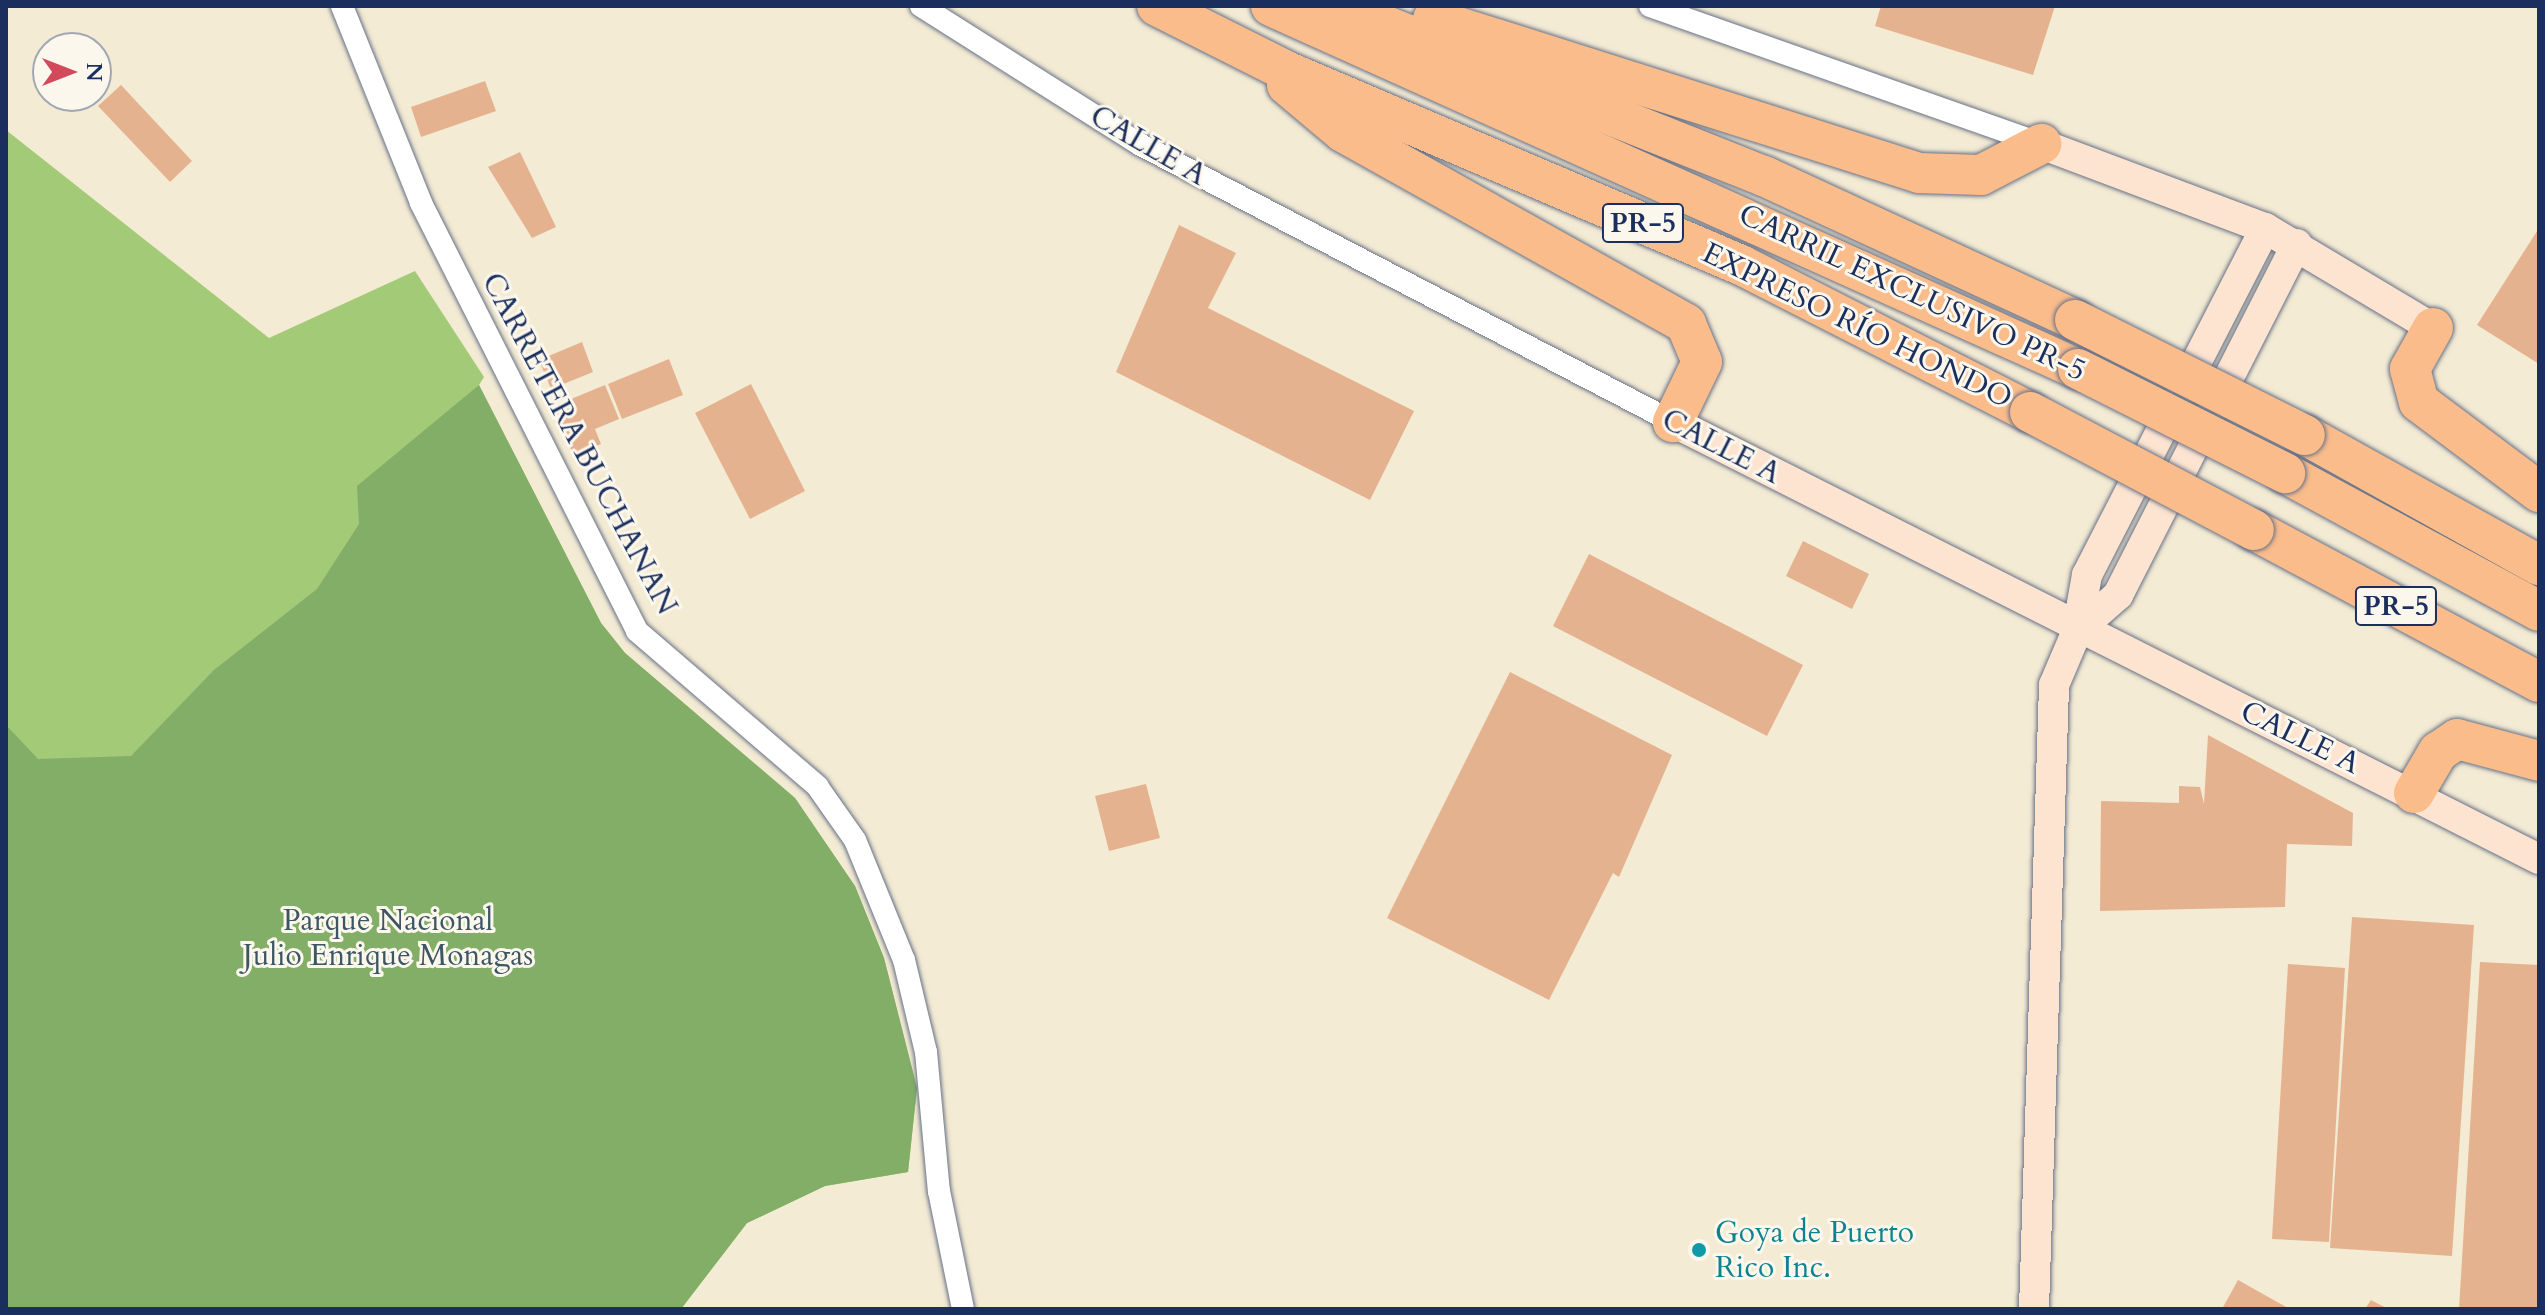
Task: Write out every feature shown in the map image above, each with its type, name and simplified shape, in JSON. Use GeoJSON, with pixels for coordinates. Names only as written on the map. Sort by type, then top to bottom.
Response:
{"type":"FeatureCollection","features":[{"type":"Feature","properties":{"kind":"highway","name":"EXPRESO RÍO HONDO"},"geometry":{"type":"LineString","coordinates":[[1157,6],[1247,51],[1741,265],[2030,412],[2539,682]]}},
{"type":"Feature","properties":{"kind":"highway","name":"CARRIL EXCLUSIVO PR-5"},"geometry":{"type":"LineString","coordinates":[[1271,6],[2078,369],[2285,473],[2539,611]]}},
{"type":"Feature","properties":{"kind":"highway"},"geometry":{"type":"LineString","coordinates":[[1336,6],[1764,176],[2075,320],[2305,435],[2539,565]]}},
{"type":"Feature","properties":{"kind":"highway"},"geometry":{"type":"LineString","coordinates":[[1364,6],[1474,31],[1919,173],[1981,175],[2041,144]]}},
{"type":"Feature","properties":{"kind":"highway"},"geometry":{"type":"LineString","coordinates":[[1247,51],[1343,132],[1686,324],[1702,362],[1673,422]]}},
{"type":"Feature","properties":{"kind":"highway"},"geometry":{"type":"LineString","coordinates":[[2433,328],[2410,369],[2419,402],[2539,492]]}},
{"type":"Feature","properties":{"kind":"highway"},"geometry":{"type":"LineString","coordinates":[[2414,793],[2438,752],[2457,739],[2539,761]]}},
{"type":"Feature","properties":{"kind":"street","name":"CARRETERA BUCHANAN"},"geometry":{"type":"LineString","coordinates":[[342,6],[421,203],[637,631],[817,786],[855,840],[904,960],[926,1052],[939,1191],[963,1309]]}},
{"type":"Feature","properties":{"kind":"street","name":"CALLE A"},"geometry":{"type":"LineString","coordinates":[[921,6],[1168,160],[2077,631],[2414,793],[2539,859]]}},
{"type":"Feature","properties":{"kind":"street"},"geometry":{"type":"LineString","coordinates":[[1650,6],[2041,144],[2265,228],[2297,244],[2433,328]]}},
{"type":"Feature","properties":{"kind":"street"},"geometry":{"type":"LineString","coordinates":[[2034,1309],[2054,685],[2077,631],[2087,575],[2265,228]]}},
{"type":"Feature","properties":{"kind":"street"},"geometry":{"type":"LineString","coordinates":[[2077,631],[2118,595],[2297,244]]}},
{"type":"Feature","properties":{"kind":"green space","name":"Parque Nacional Julio Enrique Monagas"},"geometry":{"type":"Polygon","coordinates":[[[6,130],[269,338],[415,271],[484,377],[479,385],[601,623],[625,653],[795,798],[855,886],[884,958],[917,1088],[908,1172],[825,1186],[747,1223],[681,1309],[6,1309],[6,130]]]}},
{"type":"Feature","properties":{"kind":"green space","name":"Parque Nacional Julio Enrique Monagas"},"geometry":{"type":"Polygon","coordinates":[[[479,385],[601,623],[625,653],[795,798],[855,886],[884,958],[917,1088],[908,1172],[825,1186],[747,1223],[681,1309],[6,1309],[6,725],[38,759],[131,756],[214,670],[317,589],[359,524],[357,486],[479,385]]]}},
{"type":"Feature","properties":{"kind":"building"},"geometry":{"type":"Polygon","coordinates":[[[1881,6],[2055,6],[2033,75],[1875,26],[1881,6]]]}},
{"type":"Feature","properties":{"kind":"building"},"geometry":{"type":"Polygon","coordinates":[[[485,81],[496,111],[421,137],[411,107],[485,81]]]}},
{"type":"Feature","properties":{"kind":"building"},"geometry":{"type":"Polygon","coordinates":[[[121,85],[192,161],[170,182],[104,112],[112,112],[112,93],[121,85]]]}},
{"type":"Feature","properties":{"kind":"building"},"geometry":{"type":"Polygon","coordinates":[[[520,152],[556,227],[532,238],[488,167],[520,152]]]}},
{"type":"Feature","properties":{"kind":"building"},"geometry":{"type":"Polygon","coordinates":[[[1179,225],[1236,253],[1208,308],[1414,411],[1370,500],[1116,372],[1179,225]]]}},
{"type":"Feature","properties":{"kind":"building"},"geometry":{"type":"Polygon","coordinates":[[[2539,228],[2539,364],[2477,325],[2539,228]]]}},
{"type":"Feature","properties":{"kind":"building"},"geometry":{"type":"Polygon","coordinates":[[[582,342],[593,372],[551,389],[539,360],[582,342]]]}},
{"type":"Feature","properties":{"kind":"building"},"geometry":{"type":"Polygon","coordinates":[[[669,359],[683,395],[622,419],[608,384],[669,359]]]}},
{"type":"Feature","properties":{"kind":"building"},"geometry":{"type":"Polygon","coordinates":[[[751,384],[805,491],[750,519],[695,413],[751,384]]]}},
{"type":"Feature","properties":{"kind":"building"},"geometry":{"type":"Polygon","coordinates":[[[605,385],[619,419],[595,429],[601,444],[573,455],[554,406],[605,385]]]}},
{"type":"Feature","properties":{"kind":"building"},"geometry":{"type":"Polygon","coordinates":[[[1803,541],[1869,574],[1852,609],[1786,576],[1803,541]]]}},
{"type":"Feature","properties":{"kind":"building"},"geometry":{"type":"Polygon","coordinates":[[[1589,554],[1803,665],[1767,736],[1553,626],[1589,554]]]}},
{"type":"Feature","properties":{"kind":"building"},"geometry":{"type":"Polygon","coordinates":[[[1510,672],[1672,755],[1619,877],[1613,873],[1549,1000],[1387,918],[1510,672]]]}},
{"type":"Feature","properties":{"kind":"building"},"geometry":{"type":"Polygon","coordinates":[[[2208,735],[2353,813],[2352,846],[2287,844],[2285,907],[2100,911],[2101,801],[2179,803],[2179,786],[2200,787],[2204,804],[2208,735]]]}},
{"type":"Feature","properties":{"kind":"building"},"geometry":{"type":"Polygon","coordinates":[[[1146,784],[1160,838],[1109,851],[1095,796],[1146,784]]]}},
{"type":"Feature","properties":{"kind":"building"},"geometry":{"type":"Polygon","coordinates":[[[2352,917],[2474,925],[2452,1256],[2330,1248],[2352,917]]]}},
{"type":"Feature","properties":{"kind":"building"},"geometry":{"type":"Polygon","coordinates":[[[2480,962],[2539,965],[2539,1309],[2459,1309],[2480,962]]]}},
{"type":"Feature","properties":{"kind":"building"},"geometry":{"type":"Polygon","coordinates":[[[2288,964],[2345,968],[2329,1242],[2272,1239],[2288,964]]]}},
{"type":"Feature","properties":{"kind":"building"},"geometry":{"type":"Polygon","coordinates":[[[2238,1280],[2290,1309],[2222,1309],[2238,1280]]]}},
{"type":"Feature","properties":{"kind":"building"},"geometry":{"type":"Polygon","coordinates":[[[2371,1300],[2388,1309],[2365,1309],[2371,1300]]]}},
{"type":"Feature","properties":{"kind":"place","name":"Goya de Puerto Rico Inc."},"geometry":{"type":"Point","coordinates":[1699,1250]}}]}
